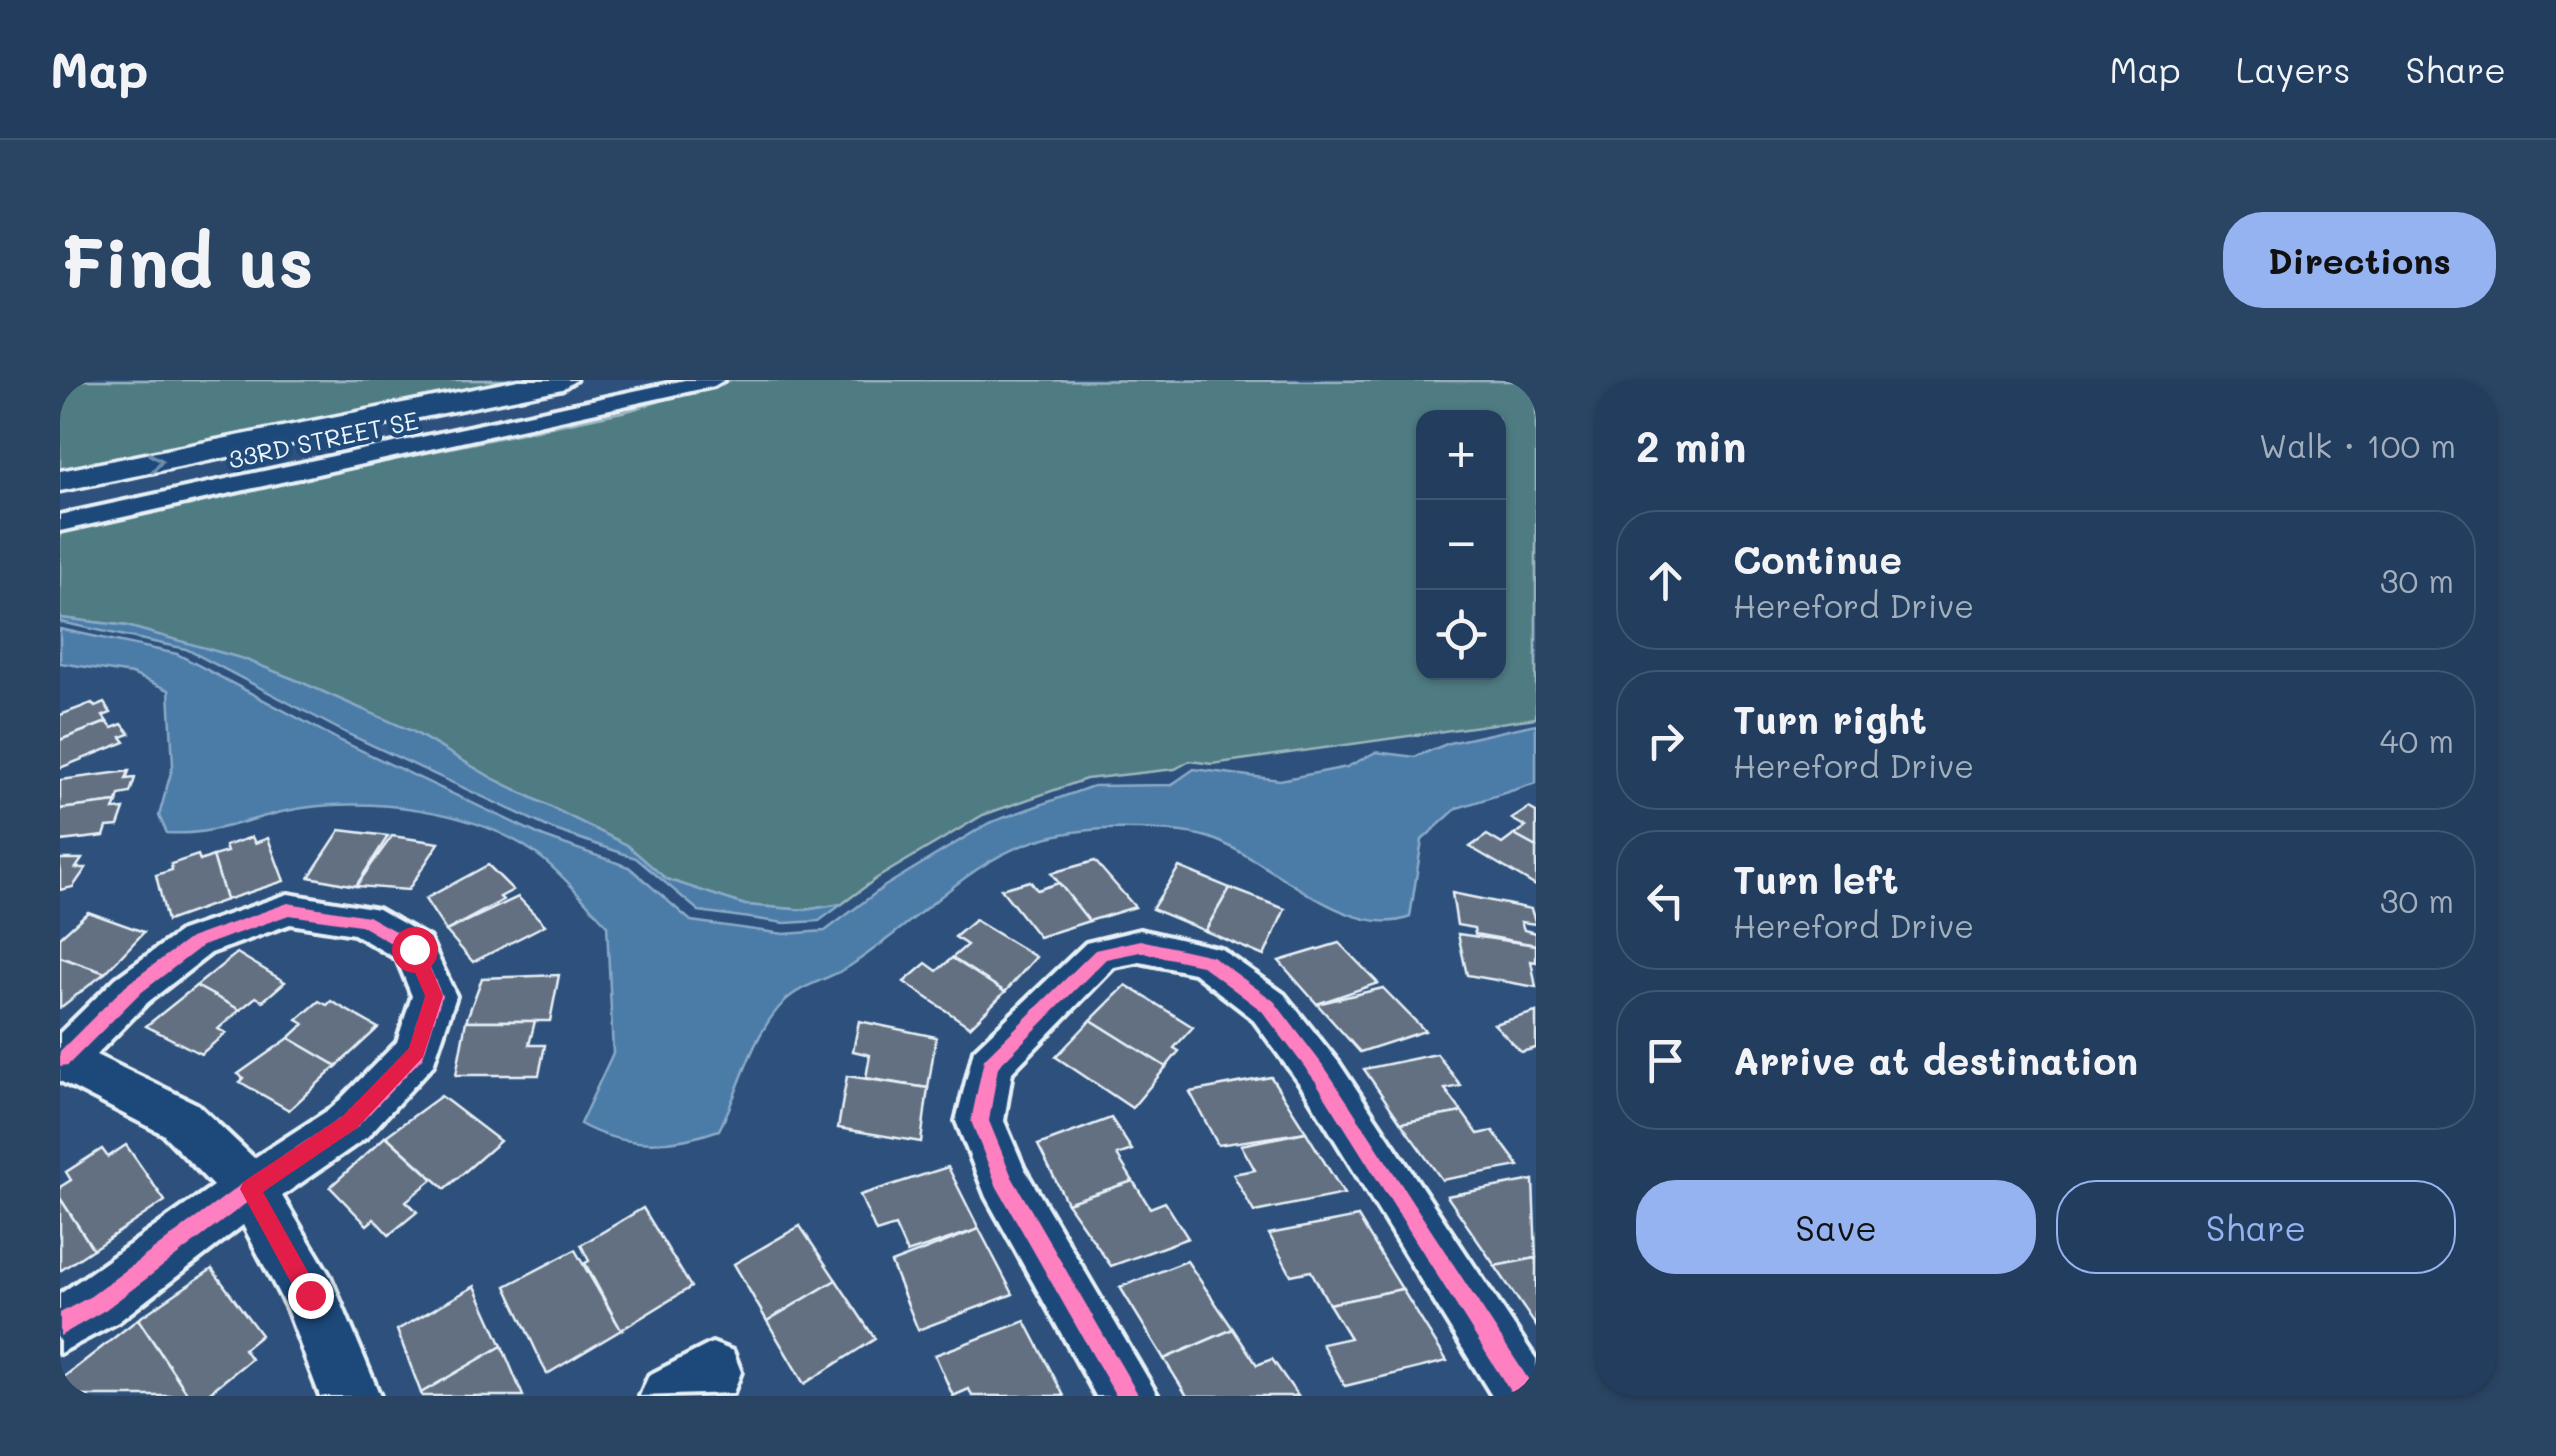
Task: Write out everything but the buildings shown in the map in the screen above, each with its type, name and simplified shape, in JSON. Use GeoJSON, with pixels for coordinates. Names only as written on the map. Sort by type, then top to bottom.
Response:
{"type":"FeatureCollection","features":[{"type":"Feature","properties":{"kind":"highway"},"geometry":{"type":"LineString","coordinates":[[60,481],[562,380]]}},
{"type":"Feature","properties":{"kind":"street","name":"33RD STREET SE"},"geometry":{"type":"LineString","coordinates":[[60,522],[714,380]]}},
{"type":"Feature","properties":{"kind":"street"},"geometry":{"type":"LineString","coordinates":[[60,1326],[98,1304],[250,1189],[350,1122],[417,1052],[434,996],[414,949],[363,920],[288,910],[196,942],[132,990],[61,1059],[180,1119],[250,1189],[310,1295],[350,1396]]}},
{"type":"Feature","properties":{"kind":"street"},"geometry":{"type":"LineString","coordinates":[[1128,1396],[1004,1182],[980,1121],[990,1064],[1101,954],[1140,946],[1206,960],[1268,1006],[1322,1076],[1526,1396]]}},
{"type":"Feature","properties":{"kind":"green space"},"geometry":{"type":"Polygon","coordinates":[[[549,380],[60,475],[60,382],[549,380]]]}},
{"type":"Feature","properties":{"kind":"green space"},"geometry":{"type":"Polygon","coordinates":[[[731,380],[1536,381],[1536,718],[1212,764],[1190,761],[1175,769],[1086,779],[983,815],[877,878],[842,904],[805,910],[745,905],[666,879],[627,845],[492,778],[412,731],[127,626],[60,618],[60,530],[627,411],[731,380]]]}},
{"type":"Feature","properties":{"kind":"water"},"geometry":{"type":"Polygon","coordinates":[[[60,618],[127,626],[244,659],[301,682],[412,731],[492,778],[627,845],[666,879],[745,905],[805,910],[842,904],[819,921],[785,923],[699,911],[636,858],[552,829],[350,735],[186,649],[60,622],[60,618]]]}},
{"type":"Feature","properties":{"kind":"water"},"geometry":{"type":"Polygon","coordinates":[[[60,629],[177,654],[341,741],[544,837],[629,867],[691,921],[784,934],[825,931],[885,886],[989,823],[1093,786],[1171,785],[1194,769],[1280,780],[1347,767],[1376,752],[1415,757],[1449,743],[1536,724],[1536,783],[1457,808],[1422,840],[1410,917],[1387,922],[1337,909],[1240,852],[1189,833],[1086,830],[1045,838],[1010,851],[949,889],[850,966],[784,1002],[754,1047],[719,1130],[684,1140],[649,1143],[614,1138],[580,1124],[613,1053],[607,925],[552,866],[517,842],[487,828],[454,817],[385,806],[317,806],[213,830],[167,833],[159,816],[173,765],[169,690],[132,674],[60,663],[60,629]]]}},
{"type":"Feature","properties":{"kind":"cycle path"},"geometry":{"type":"LineString","coordinates":[[60,1325],[98,1303],[250,1189],[350,1122],[417,1052],[434,996],[414,949],[363,920],[288,909],[196,942],[132,990],[62,1060]]}},
{"type":"Feature","properties":{"kind":"cycle path"},"geometry":{"type":"LineString","coordinates":[[1128,1396],[1004,1181],[980,1121],[990,1064],[1101,954],[1140,946],[1206,960],[1268,1006],[1322,1077],[1526,1396]]}},
{"type":"Feature","properties":{"kind":"route"},"geometry":{"type":"LineString","coordinates":[[310,1295],[250,1189],[350,1122],[417,1052],[434,996],[414,949]]}}]}
